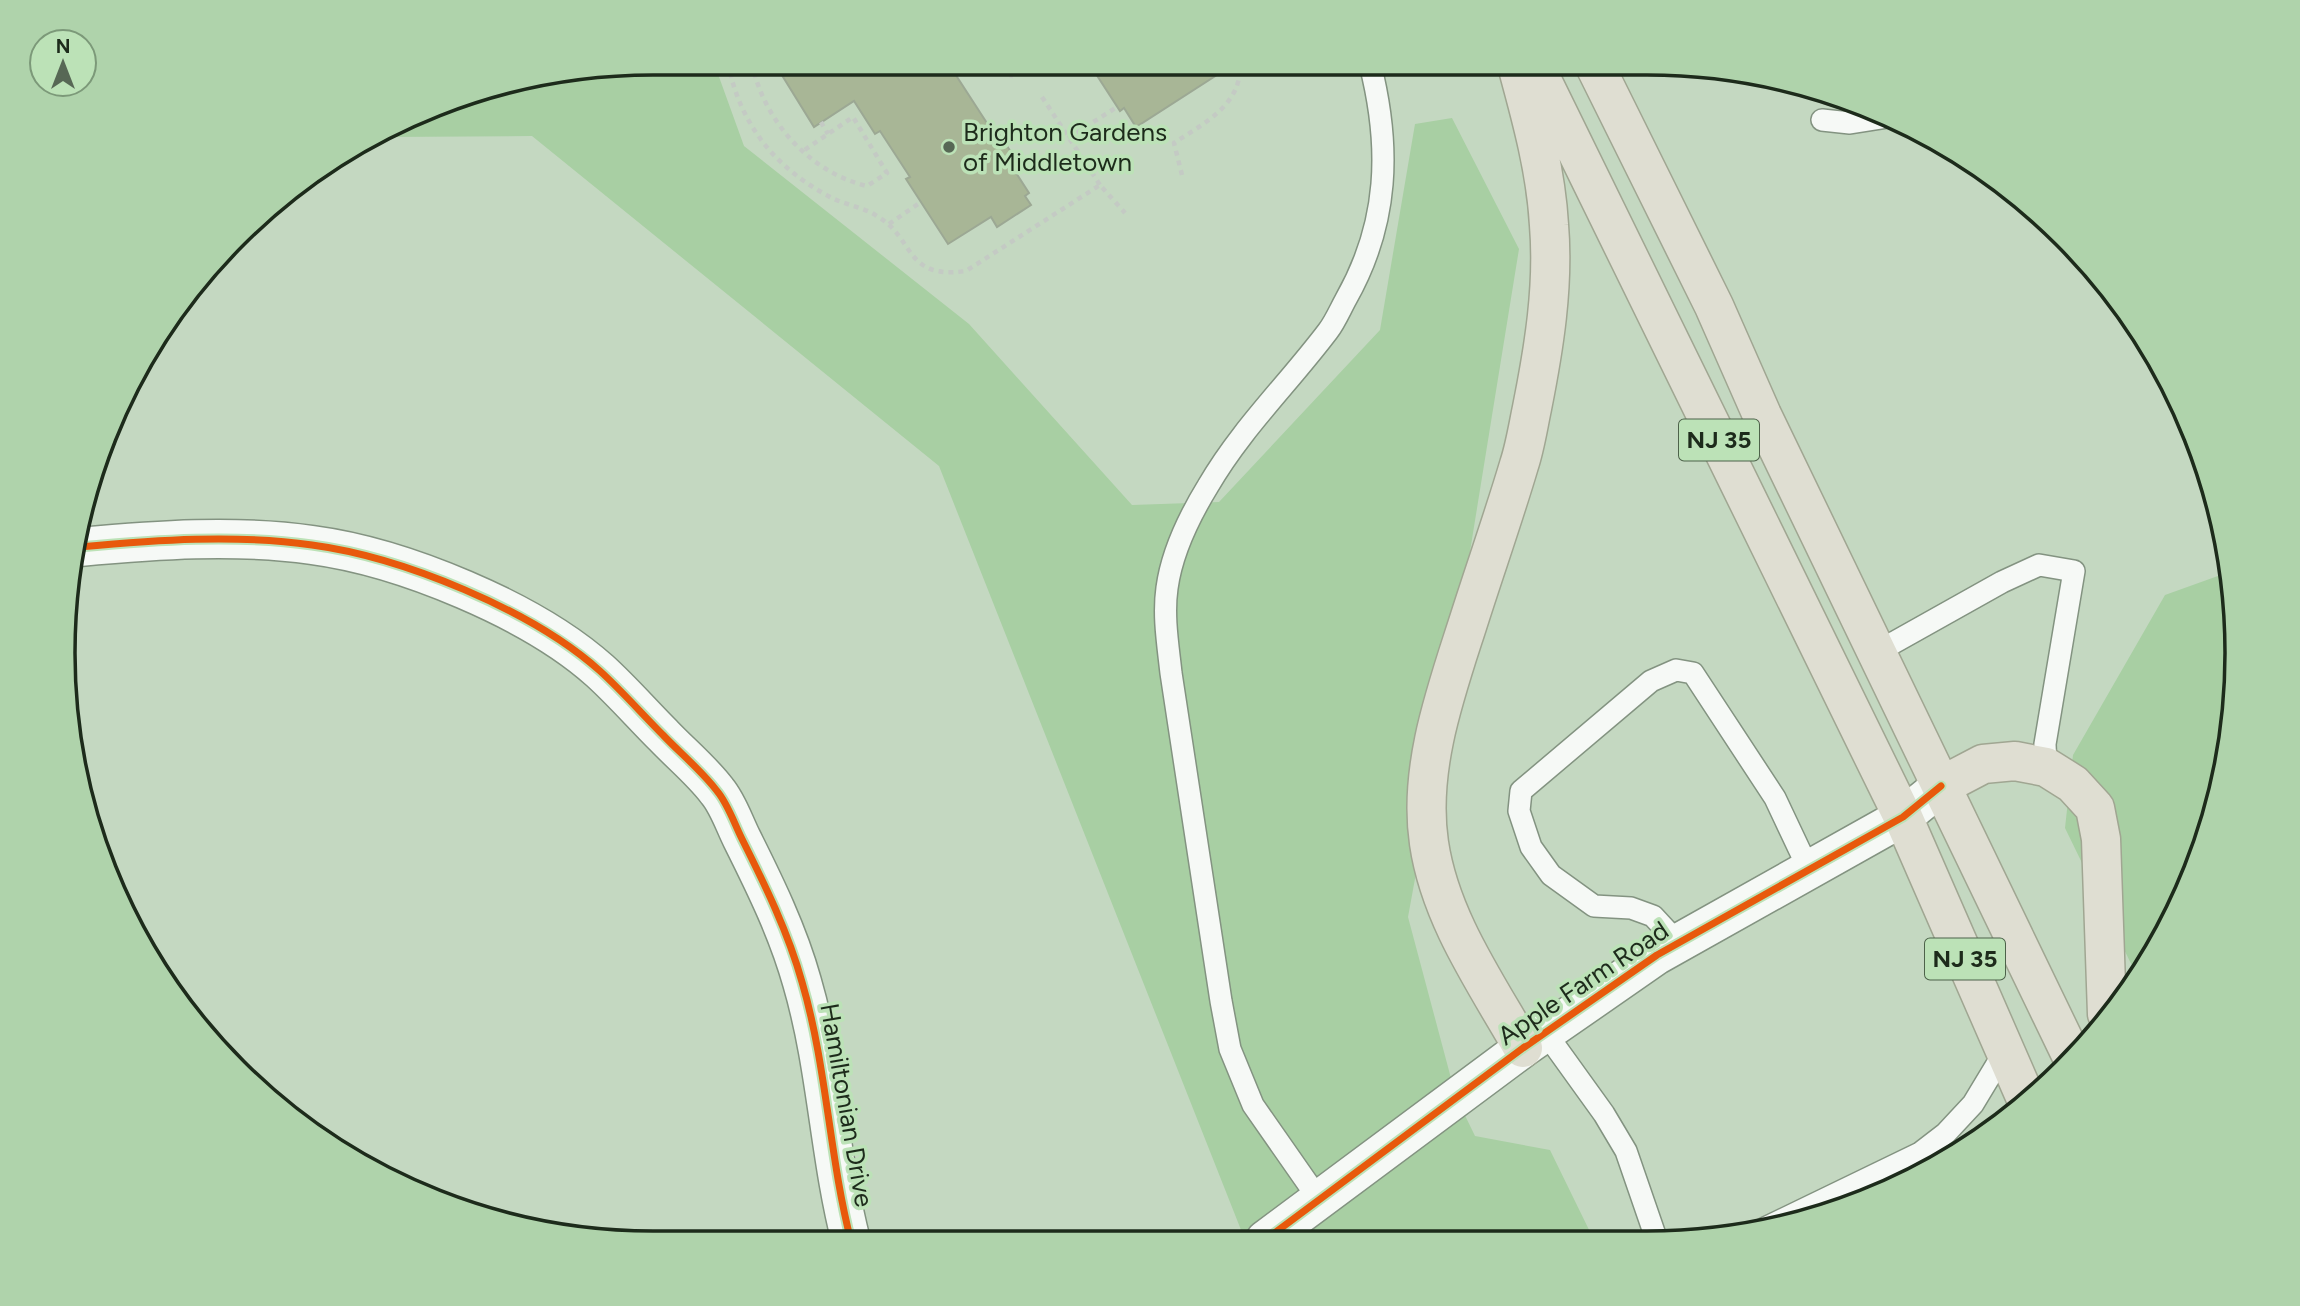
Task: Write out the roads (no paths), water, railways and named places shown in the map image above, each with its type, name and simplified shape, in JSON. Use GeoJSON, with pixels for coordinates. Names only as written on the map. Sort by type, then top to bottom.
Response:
{"type":"FeatureCollection","features":[{"type":"Feature","properties":{"kind":"highway"},"geometry":{"type":"LineString","coordinates":[[1519,75],[1538,141],[1549,225],[1549,289],[1543,354],[1521,462],[1446,690],[1431,757],[1426,810],[1428,841],[1441,892],[1463,944],[1534,1040]]}},
{"type":"Feature","properties":{"kind":"highway","name":"NJ 35"},"geometry":{"type":"LineString","coordinates":[[1539,75],[1903,817],[2023,1091]]}},
{"type":"Feature","properties":{"kind":"highway","name":"NJ 35"},"geometry":{"type":"LineString","coordinates":[[1599,75],[1714,306],[1762,415],[2068,1049]]}},
{"type":"Feature","properties":{"kind":"highway"},"geometry":{"type":"LineString","coordinates":[[1941,786],[1983,764],[2015,761],[2046,767],[2073,784],[2095,808],[2101,839],[2107,1003]]}},
{"type":"Feature","properties":{"kind":"street","name":"Hamiltonian Drive"},"geometry":{"type":"LineString","coordinates":[[85,546],[229,538],[312,545],[362,555],[412,570],[477,595],[550,634],[599,670],[718,792],[785,932],[803,982],[820,1057],[839,1196],[848,1231]]}},
{"type":"Feature","properties":{"kind":"street","name":"Apple Farm Road"},"geometry":{"type":"LineString","coordinates":[[1278,1231],[1534,1040],[1678,943],[1903,817],[1941,786]]}},
{"type":"Feature","properties":{"kind":"lane"},"geometry":{"type":"LineString","coordinates":[[1320,1201],[1253,1105],[1230,1049],[1171,673],[1166,631],[1167,588],[1180,538],[1225,457],[1329,330],[1356,282],[1374,232],[1384,174],[1380,104],[1373,75]]}},
{"type":"Feature","properties":{"kind":"lane"},"geometry":{"type":"LineString","coordinates":[[1822,120],[1850,123],[1870,120]]}},
{"type":"Feature","properties":{"kind":"lane"},"geometry":{"type":"LineString","coordinates":[[1877,652],[2002,582],[2039,565],[2074,571],[2045,744],[2046,767]]}},
{"type":"Feature","properties":{"kind":"lane"},"geometry":{"type":"LineString","coordinates":[[1678,943],[1653,916],[1631,908],[1594,906],[1550,875],[1531,847],[1519,811],[1521,791],[1651,681],[1676,670],[1693,673],[1775,798],[1809,870]]}},
{"type":"Feature","properties":{"kind":"lane"},"geometry":{"type":"LineString","coordinates":[[1534,1040],[1604,1114],[1626,1152],[1653,1231]]}},
{"type":"Feature","properties":{"kind":"lane"},"geometry":{"type":"LineString","coordinates":[[1806,1208],[1920,1153],[1946,1133],[1973,1104],[2005,1051]]}},
{"type":"Feature","properties":{"kind":"place","name":"Brighton Gardens of Middletown"},"geometry":{"type":"Point","coordinates":[949,147]}}]}
